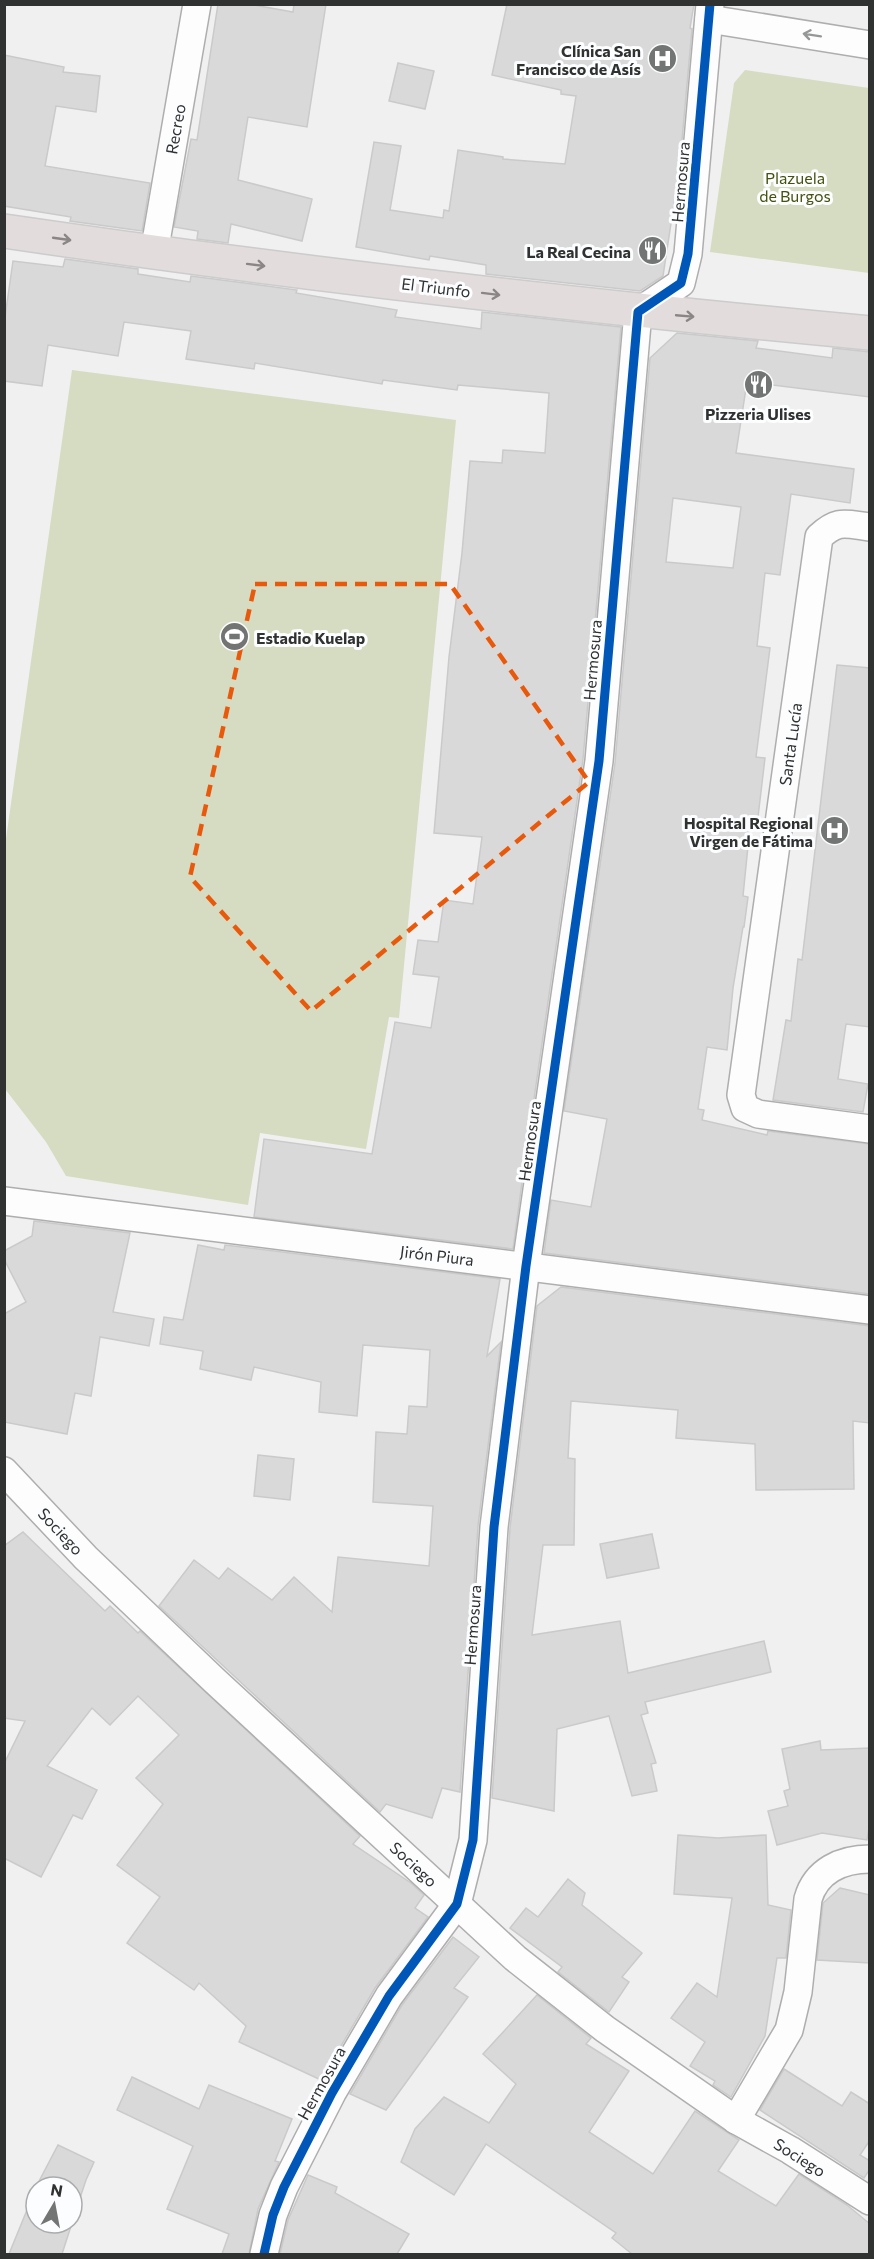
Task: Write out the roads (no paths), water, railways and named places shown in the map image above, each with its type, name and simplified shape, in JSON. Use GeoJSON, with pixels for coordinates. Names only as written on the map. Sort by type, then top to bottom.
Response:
{"type":"FeatureCollection","features":[{"type":"Feature","properties":{"kind":"highway","name":"El Triunfo"},"geometry":{"type":"LineString","coordinates":[[4,231],[154,253],[638,312],[870,333]]}},
{"type":"Feature","properties":{"kind":"street","name":"Recreo"},"geometry":{"type":"LineString","coordinates":[[154,253],[197,4]]}},
{"type":"Feature","properties":{"kind":"street"},"geometry":{"type":"LineString","coordinates":[[710,12],[870,45]]}},
{"type":"Feature","properties":{"kind":"street","name":"Hermosura"},"geometry":{"type":"LineString","coordinates":[[264,2254],[273,2215],[284,2187],[332,2093],[389,1996],[457,1904],[473,1840],[494,1527],[526,1266],[598,761],[638,312],[681,283],[688,254],[710,12]]}},
{"type":"Feature","properties":{"kind":"street","name":"Santa Lucía"},"geometry":{"type":"LineString","coordinates":[[870,527],[845,524],[830,526],[819,537],[741,1095],[745,1108],[758,1114],[870,1129]]}},
{"type":"Feature","properties":{"kind":"street","name":"Jirón Piura"},"geometry":{"type":"LineString","coordinates":[[4,1201],[870,1310]]}},
{"type":"Feature","properties":{"kind":"street","name":"Sociego"},"geometry":{"type":"LineString","coordinates":[[4,1471],[95,1566],[215,1681],[515,1958],[605,2029],[736,2120],[790,2150],[870,2201]]}},
{"type":"Feature","properties":{"kind":"street"},"geometry":{"type":"LineString","coordinates":[[736,2120],[789,2030],[798,1992],[811,1888],[817,1878],[831,1867],[870,1859]]}},
{"type":"Feature","properties":{"kind":"place","name":"Clínica San Francisco de Asís"},"geometry":{"type":"Point","coordinates":[662,59]}},
{"type":"Feature","properties":{"kind":"place","name":"La Real Cecina"},"geometry":{"type":"Point","coordinates":[652,251]}},
{"type":"Feature","properties":{"kind":"place","name":"Pizzeria Ulises"},"geometry":{"type":"Point","coordinates":[758,385]}},
{"type":"Feature","properties":{"kind":"place","name":"Estadio Kuelap"},"geometry":{"type":"Point","coordinates":[235,637]}},
{"type":"Feature","properties":{"kind":"place","name":"Hospital Regional Virgen de Fátima"},"geometry":{"type":"Point","coordinates":[834,831]}},
{"type":"Feature","properties":{"kind":"park label","name":"Plazuela de Burgos"},"geometry":{"type":"Point","coordinates":[795,186]}}]}
